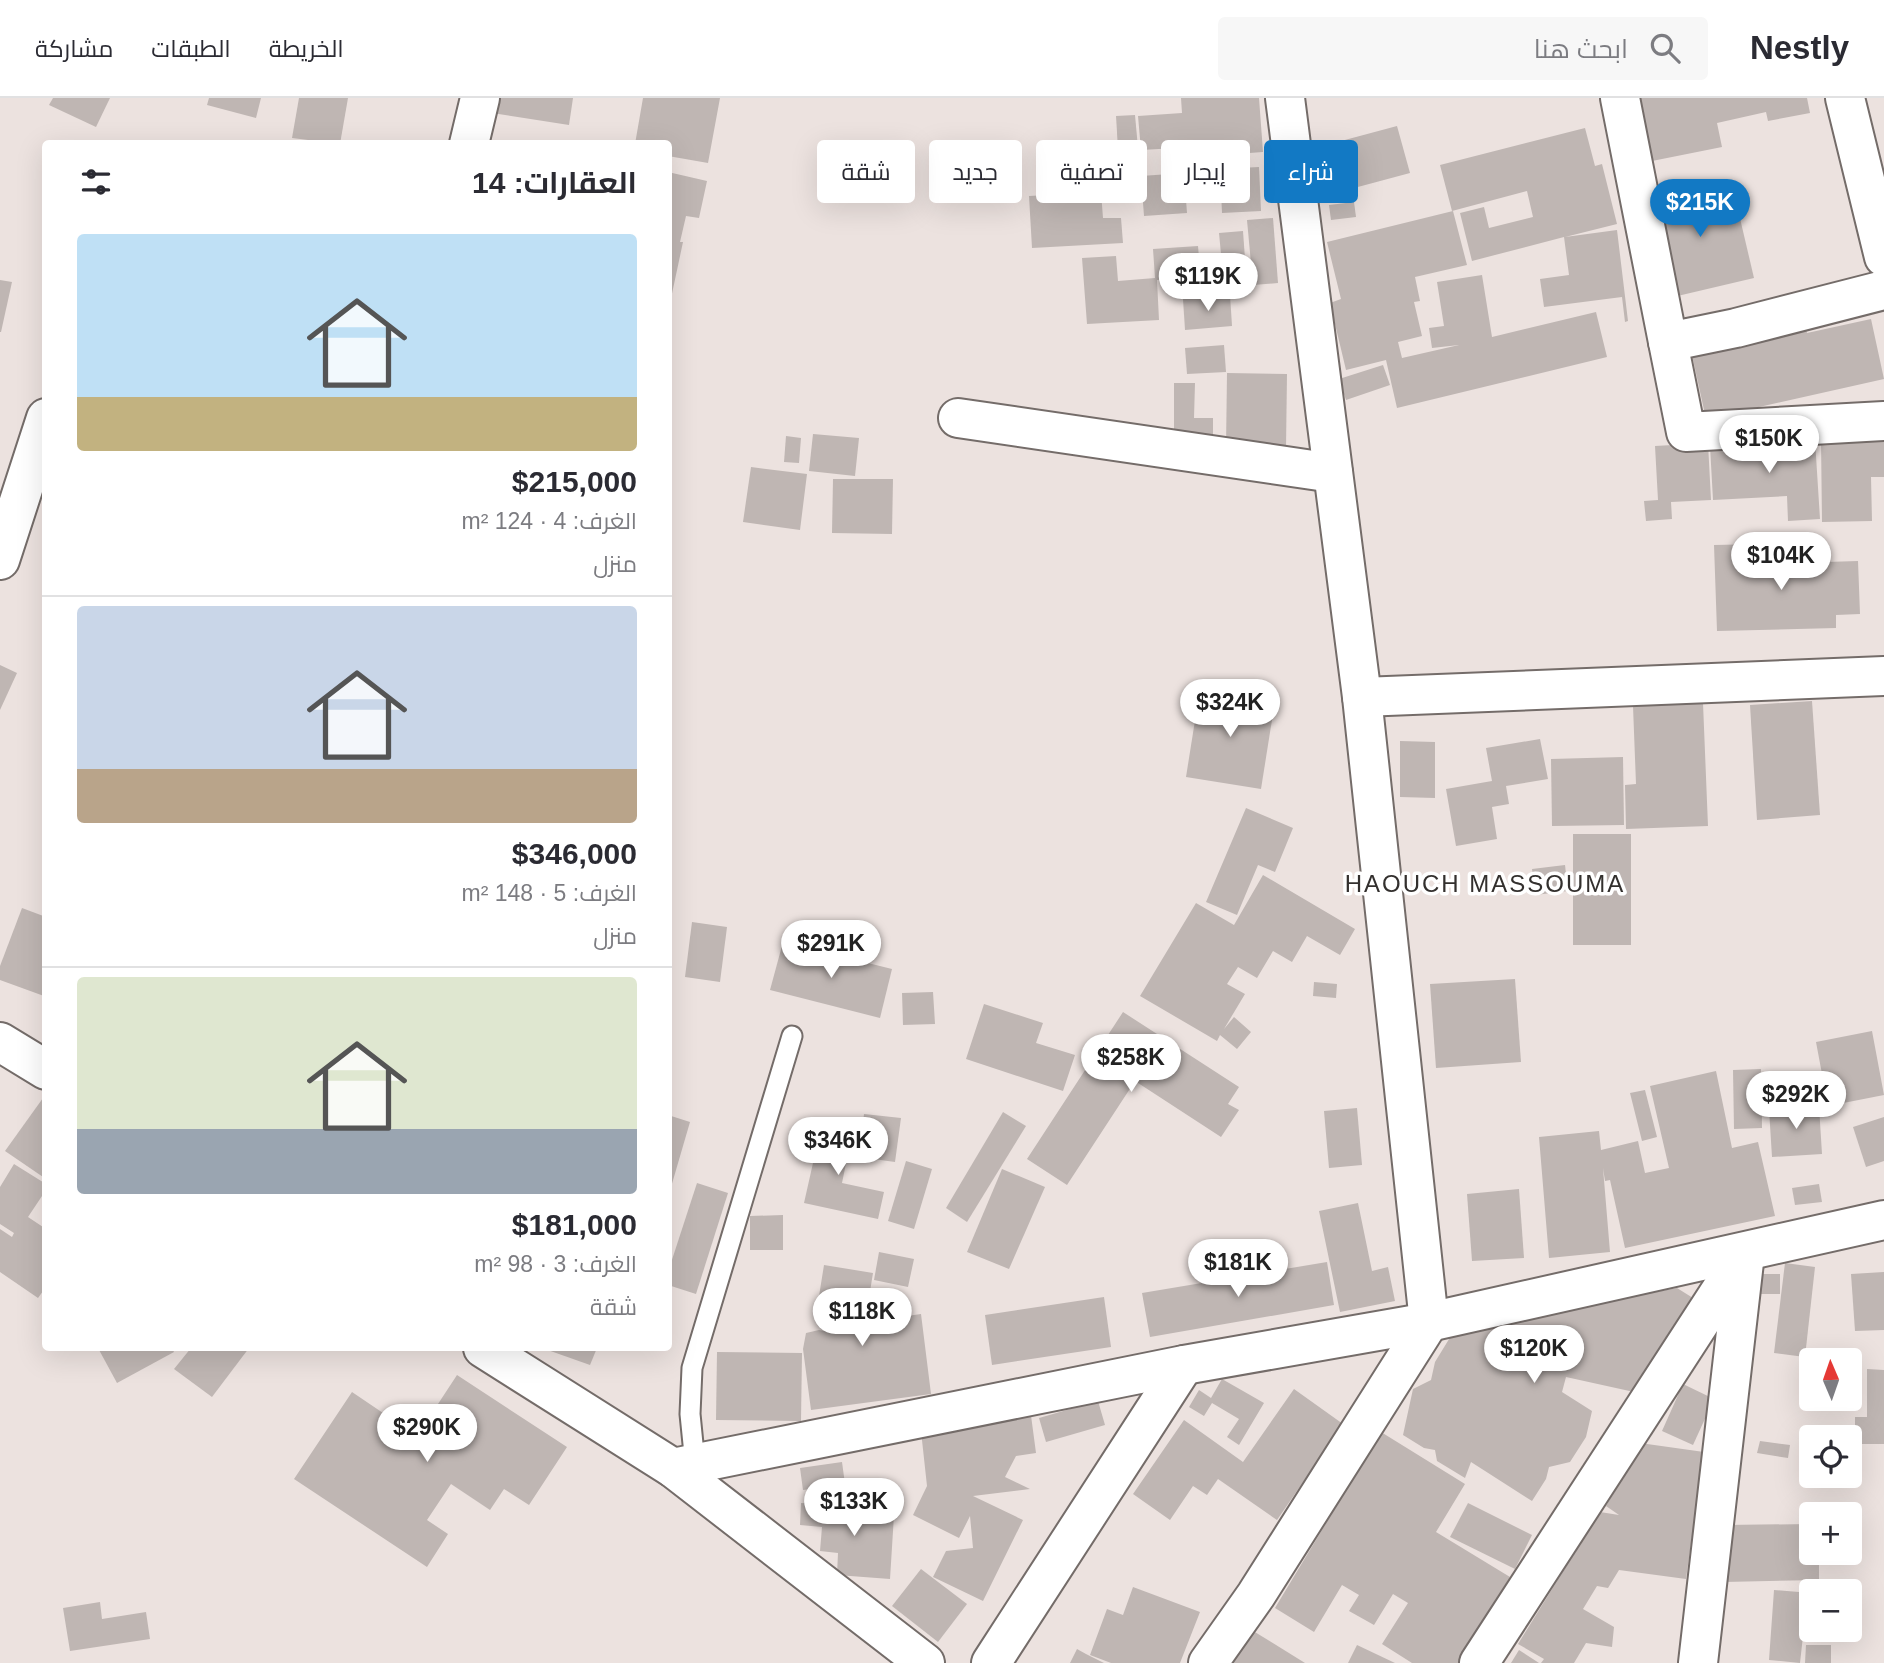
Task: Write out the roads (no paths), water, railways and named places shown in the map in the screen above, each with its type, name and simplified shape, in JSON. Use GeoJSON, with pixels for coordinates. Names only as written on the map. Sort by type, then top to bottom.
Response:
{"type":"FeatureCollection","features":[{"type":"Feature","properties":{"kind":"street"},"geometry":{"type":"LineString","coordinates":[[470,140],[480,98]]}},
{"type":"Feature","properties":{"kind":"street"},"geometry":{"type":"LineString","coordinates":[[1208,1663],[1256,1595],[1430,1322],[1362,697],[1285,98]]}},
{"type":"Feature","properties":{"kind":"street"},"geometry":{"type":"LineString","coordinates":[[1620,98],[1686,432],[1884,421]]}},
{"type":"Feature","properties":{"kind":"street"},"geometry":{"type":"LineString","coordinates":[[1845,98],[1884,257]]}},
{"type":"Feature","properties":{"kind":"street"},"geometry":{"type":"LineString","coordinates":[[1668,342],[1736,328],[1884,290]]}},
{"type":"Feature","properties":{"kind":"street"},"geometry":{"type":"LineString","coordinates":[[958,418],[1333,473]]}},
{"type":"Feature","properties":{"kind":"street"},"geometry":{"type":"LineString","coordinates":[[0,560],[42,430]]}},
{"type":"Feature","properties":{"kind":"street"},"geometry":{"type":"LineString","coordinates":[[1362,697],[1884,676]]}},
{"type":"Feature","properties":{"kind":"street"},"geometry":{"type":"LineString","coordinates":[[0,1042],[42,1068]]}},
{"type":"Feature","properties":{"kind":"street"},"geometry":{"type":"LineString","coordinates":[[684,1466],[1184,1366],[1430,1322],[1884,1220]]}},
{"type":"Feature","properties":{"kind":"street"},"geometry":{"type":"LineString","coordinates":[[1479,1663],[1745,1253]]}},
{"type":"Feature","properties":{"kind":"street"},"geometry":{"type":"LineString","coordinates":[[1698,1663],[1745,1253]]}},
{"type":"Feature","properties":{"kind":"street"},"geometry":{"type":"LineString","coordinates":[[489,1351],[684,1466],[925,1663]]}},
{"type":"Feature","properties":{"kind":"street"},"geometry":{"type":"LineString","coordinates":[[991,1663],[1184,1366]]}},
{"type":"Feature","properties":{"kind":"lane"},"geometry":{"type":"LineString","coordinates":[[684,1466],[692,1368],[792,1036]]}},
{"type":"Feature","properties":{"kind":"district","name":"HAOUCH MASSOUMA"},"geometry":{"type":"Point","coordinates":[1485,884]}}]}
